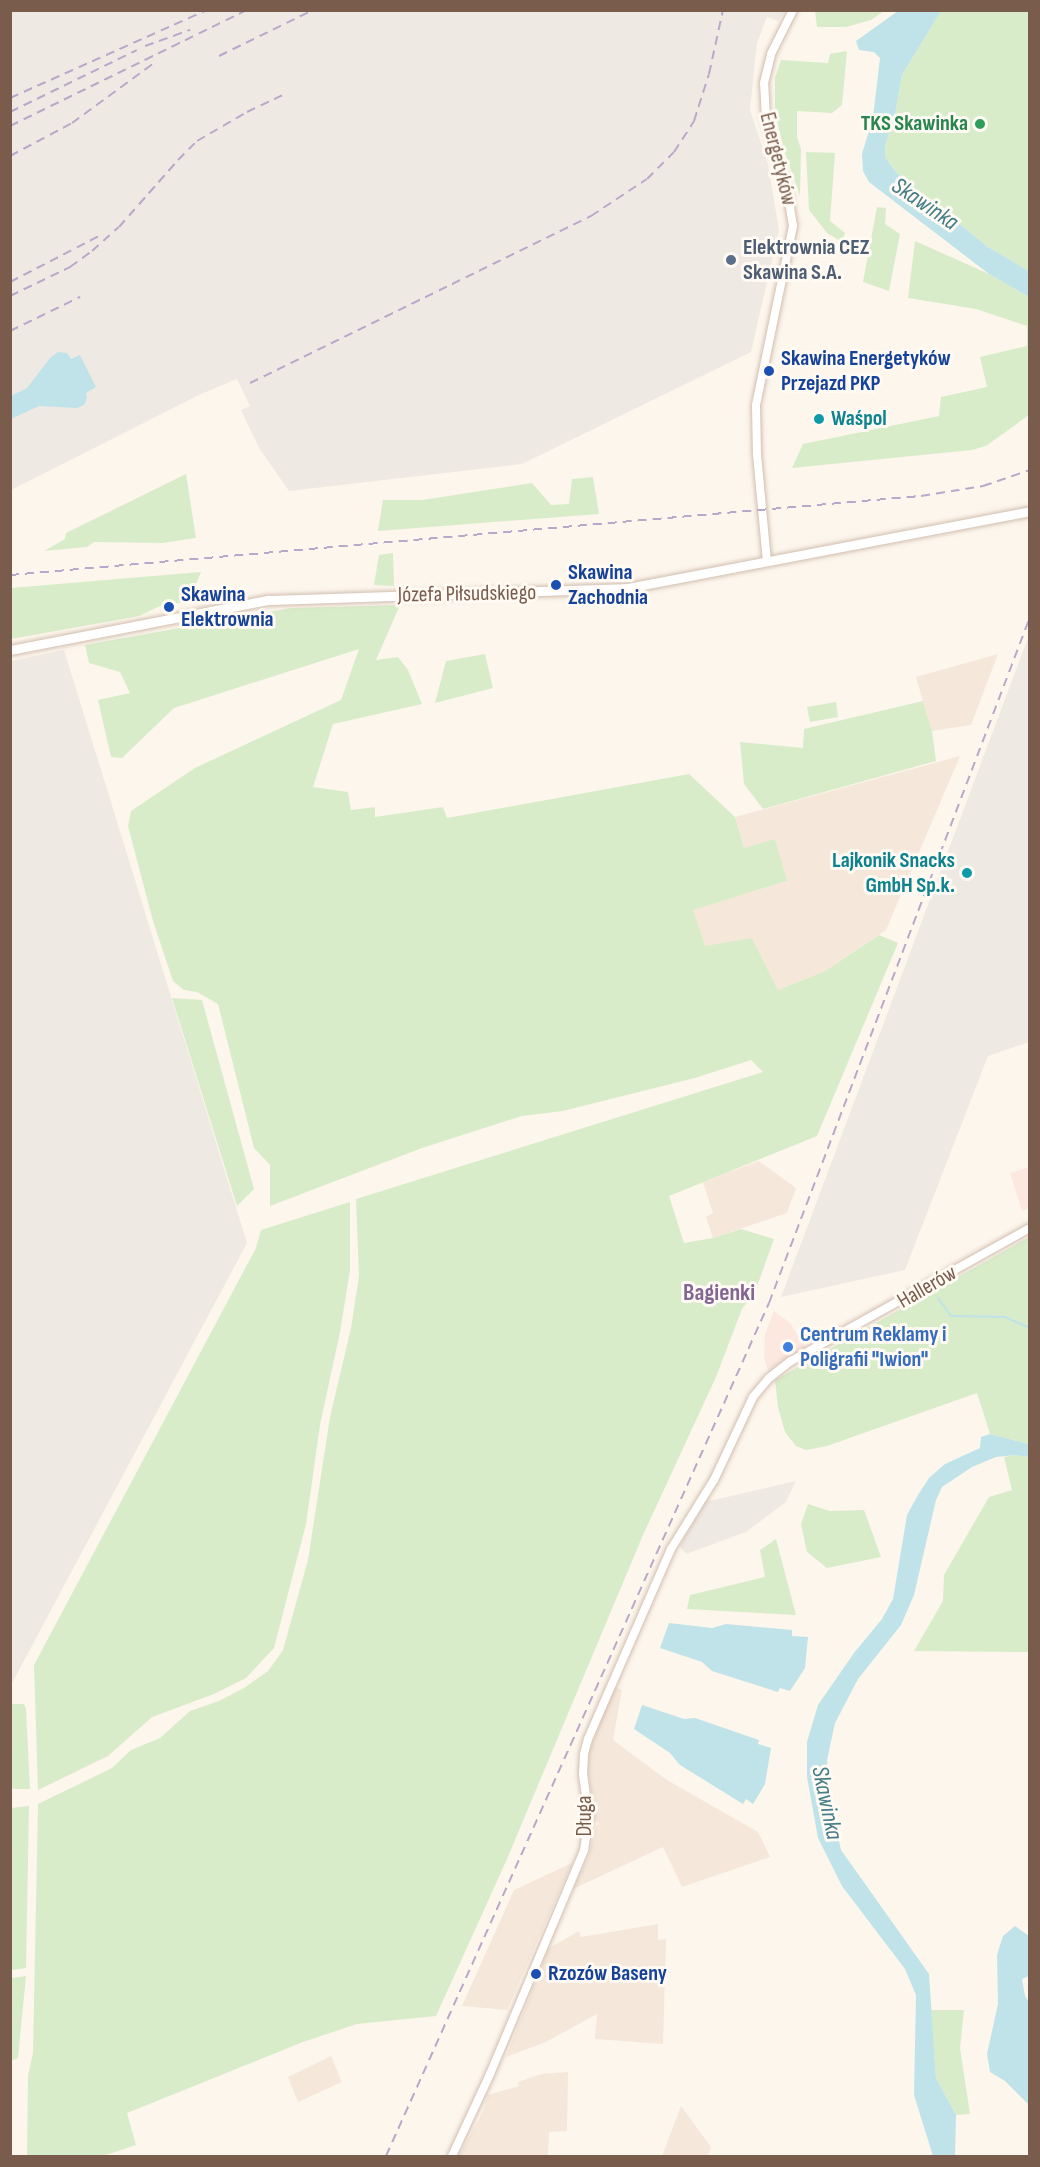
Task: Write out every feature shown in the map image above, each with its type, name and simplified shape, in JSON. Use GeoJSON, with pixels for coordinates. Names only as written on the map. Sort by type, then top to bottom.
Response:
{"type":"FeatureCollection","features":[{"type":"Feature","properties":{"kind":"main road","name":"Józefa Piłsudskiego"},"geometry":{"type":"LineString","coordinates":[[10,650],[268,600],[617,589],[1029,511]]}},
{"type":"Feature","properties":{"kind":"street","name":"Energetyków"},"geometry":{"type":"LineString","coordinates":[[767,562],[758,465],[756,405],[793,226],[789,195],[766,119],[764,83],[771,54],[793,10]]}},
{"type":"Feature","properties":{"kind":"street","name":"Hallerów"},"geometry":{"type":"LineString","coordinates":[[714,1480],[744,1412],[771,1376],[791,1361],[1029,1228]]}},
{"type":"Feature","properties":{"kind":"street","name":"Długa"},"geometry":{"type":"LineString","coordinates":[[452,2157],[494,2064],[588,1839],[590,1818],[583,1774],[586,1745],[671,1549],[714,1480]]}},
{"type":"Feature","properties":{"kind":"shaded area"},"geometry":{"type":"Polygon","coordinates":[[[11,11],[785,11],[778,21],[767,17],[757,43],[750,110],[768,164],[779,230],[751,352],[522,464],[289,491],[259,448],[241,410],[250,406],[237,379],[201,394],[11,490],[11,11]]]}},
{"type":"Feature","properties":{"kind":"shaded area"},"geometry":{"type":"Polygon","coordinates":[[[1029,635],[1029,1042],[988,1056],[905,1270],[781,1297],[1029,635]]]}},
{"type":"Feature","properties":{"kind":"shaded area"},"geometry":{"type":"Polygon","coordinates":[[[64,650],[247,1243],[11,1685],[11,661],[64,650]]]}},
{"type":"Feature","properties":{"kind":"shaded area"},"geometry":{"type":"Polygon","coordinates":[[[998,654],[971,725],[932,731],[916,677],[998,654]]]}},
{"type":"Feature","properties":{"kind":"shaded area"},"geometry":{"type":"Polygon","coordinates":[[[960,756],[886,930],[825,971],[778,990],[752,938],[705,947],[692,910],[787,881],[744,848],[735,817],[960,756]]]}},
{"type":"Feature","properties":{"kind":"shaded area"},"geometry":{"type":"Polygon","coordinates":[[[759,1161],[796,1188],[787,1213],[713,1238],[706,1217],[713,1213],[703,1182],[759,1161]]]}},
{"type":"Feature","properties":{"kind":"shaded area"},"geometry":{"type":"Polygon","coordinates":[[[1029,1167],[1029,1208],[1022,1211],[1010,1173],[1029,1167]]]}},
{"type":"Feature","properties":{"kind":"shaded area"},"geometry":{"type":"Polygon","coordinates":[[[774,1311],[790,1323],[805,1347],[768,1370],[764,1359],[765,1334],[774,1311]]]}},
{"type":"Feature","properties":{"kind":"shaded area"},"geometry":{"type":"Polygon","coordinates":[[[796,1481],[786,1502],[746,1532],[686,1554],[680,1546],[705,1502],[796,1481]]]}},
{"type":"Feature","properties":{"kind":"shaded area"},"geometry":{"type":"Polygon","coordinates":[[[614,1686],[622,1690],[613,1740],[667,1780],[758,1832],[770,1857],[682,1887],[663,1847],[573,1889],[589,1856],[596,1826],[599,1824],[595,1819],[588,1769],[589,1752],[614,1686]]]}},
{"type":"Feature","properties":{"kind":"shaded area"},"geometry":{"type":"Polygon","coordinates":[[[572,1863],[507,2010],[462,2006],[514,1890],[572,1863]]]}},
{"type":"Feature","properties":{"kind":"shaded area"},"geometry":{"type":"Polygon","coordinates":[[[658,1924],[658,1940],[666,1939],[663,2044],[595,2039],[597,2014],[546,2042],[506,2057],[549,1948],[579,1931],[581,1937],[658,1924]]]}},
{"type":"Feature","properties":{"kind":"shaded area"},"geometry":{"type":"Polygon","coordinates":[[[331,2056],[342,2082],[298,2102],[288,2077],[331,2056]]]}},
{"type":"Feature","properties":{"kind":"shaded area"},"geometry":{"type":"Polygon","coordinates":[[[568,2072],[567,2131],[549,2132],[548,2155],[662,2156],[459,2155],[483,2112],[488,2095],[519,2086],[518,2082],[541,2074],[568,2072]]]}},
{"type":"Feature","properties":{"kind":"shaded area"},"geometry":{"type":"Polygon","coordinates":[[[681,2106],[711,2147],[708,2156],[662,2156],[681,2106]]]}},
{"type":"Feature","properties":{"kind":"green space"},"geometry":{"type":"Polygon","coordinates":[[[815,10],[884,11],[871,20],[846,27],[817,27],[815,10]]]}},
{"type":"Feature","properties":{"kind":"green space"},"geometry":{"type":"Polygon","coordinates":[[[941,11],[1029,11],[1029,271],[988,247],[896,172],[885,157],[885,146],[895,115],[902,75],[941,11]]]}},
{"type":"Feature","properties":{"kind":"green space"},"geometry":{"type":"Polygon","coordinates":[[[847,51],[842,105],[832,113],[797,111],[797,137],[801,149],[800,196],[775,113],[775,78],[781,60],[828,63],[830,54],[847,51]]]}},
{"type":"Feature","properties":{"kind":"green space"},"geometry":{"type":"Polygon","coordinates":[[[806,152],[835,153],[830,221],[845,233],[842,242],[827,233],[809,210],[806,152]]]}},
{"type":"Feature","properties":{"kind":"green space"},"geometry":{"type":"Polygon","coordinates":[[[877,207],[886,208],[885,224],[900,234],[889,291],[863,282],[877,207]]]}},
{"type":"Feature","properties":{"kind":"green space"},"geometry":{"type":"Polygon","coordinates":[[[915,241],[989,274],[1029,297],[1029,415],[986,446],[972,450],[792,468],[803,444],[939,416],[941,397],[987,387],[980,357],[1027,346],[1027,326],[976,309],[908,298],[915,241]]]}},
{"type":"Feature","properties":{"kind":"green space"},"geometry":{"type":"Polygon","coordinates":[[[186,474],[196,538],[162,543],[94,542],[87,547],[44,551],[65,539],[66,533],[186,474]]]}},
{"type":"Feature","properties":{"kind":"green space"},"geometry":{"type":"Polygon","coordinates":[[[593,477],[599,514],[378,531],[383,500],[422,500],[532,483],[551,505],[569,504],[572,479],[593,477]]]}},
{"type":"Feature","properties":{"kind":"green space"},"geometry":{"type":"Polygon","coordinates":[[[393,553],[394,586],[374,585],[379,555],[393,553]]]}},
{"type":"Feature","properties":{"kind":"green space"},"geometry":{"type":"Polygon","coordinates":[[[201,572],[189,601],[160,606],[139,616],[11,639],[11,588],[201,572]]]}},
{"type":"Feature","properties":{"kind":"green space"},"geometry":{"type":"Polygon","coordinates":[[[400,605],[376,660],[398,657],[408,670],[422,704],[333,724],[313,787],[348,792],[351,810],[375,807],[375,817],[443,807],[447,818],[689,774],[735,817],[744,848],[775,839],[787,881],[693,910],[705,946],[752,938],[778,990],[825,971],[879,935],[898,943],[817,1136],[669,1196],[684,1243],[713,1238],[741,1229],[774,1239],[755,1292],[742,1309],[716,1377],[643,1535],[507,1859],[436,2016],[357,2024],[303,2042],[127,2113],[136,2145],[103,2156],[27,2156],[28,2076],[33,2053],[38,1804],[112,1768],[131,1750],[160,1738],[190,1711],[219,1701],[244,1688],[268,1671],[283,1650],[308,1560],[330,1417],[351,1328],[359,1276],[356,1199],[763,1072],[751,1060],[695,1078],[563,1111],[522,1116],[422,1148],[270,1206],[270,1165],[254,1148],[218,1004],[197,992],[184,990],[173,981],[153,921],[128,826],[131,811],[195,768],[341,700],[359,649],[174,708],[122,758],[111,757],[98,700],[130,693],[120,672],[89,663],[85,645],[291,608],[400,605]]]}},
{"type":"Feature","properties":{"kind":"green space"},"geometry":{"type":"Polygon","coordinates":[[[485,654],[493,688],[435,703],[446,661],[485,654]]]}},
{"type":"Feature","properties":{"kind":"green space"},"geometry":{"type":"Polygon","coordinates":[[[923,701],[932,731],[936,761],[763,809],[744,784],[740,742],[803,748],[804,729],[923,701]]]}},
{"type":"Feature","properties":{"kind":"green space"},"geometry":{"type":"Polygon","coordinates":[[[836,702],[838,717],[810,722],[807,707],[836,702]]]}},
{"type":"Feature","properties":{"kind":"green space"},"geometry":{"type":"Polygon","coordinates":[[[172,998],[202,1000],[254,1189],[237,1206],[172,998]]]}},
{"type":"Feature","properties":{"kind":"green space"},"geometry":{"type":"Polygon","coordinates":[[[350,1202],[350,1270],[340,1332],[320,1425],[306,1524],[274,1648],[246,1678],[214,1694],[152,1717],[108,1756],[38,1790],[34,1665],[256,1248],[261,1230],[350,1202]]]}},
{"type":"Feature","properties":{"kind":"green space"},"geometry":{"type":"Polygon","coordinates":[[[1029,1237],[1029,1444],[990,1434],[977,1393],[827,1446],[806,1450],[796,1446],[785,1432],[778,1407],[775,1380],[1029,1237]]]}},
{"type":"Feature","properties":{"kind":"green space"},"geometry":{"type":"Polygon","coordinates":[[[1015,1455],[1029,1457],[1029,1652],[914,1651],[943,1601],[944,1575],[989,1497],[1012,1490],[1004,1457],[1015,1455]]]}},
{"type":"Feature","properties":{"kind":"green space"},"geometry":{"type":"Polygon","coordinates":[[[808,1504],[830,1511],[864,1510],[881,1557],[827,1568],[807,1552],[801,1524],[808,1504]]]}},
{"type":"Feature","properties":{"kind":"green space"},"geometry":{"type":"Polygon","coordinates":[[[776,1539],[796,1615],[687,1609],[690,1595],[765,1577],[760,1550],[776,1539]]]}},
{"type":"Feature","properties":{"kind":"green space"},"geometry":{"type":"Polygon","coordinates":[[[11,1704],[24,1704],[26,1709],[30,1789],[11,1789],[11,1704]]]}},
{"type":"Feature","properties":{"kind":"green space"},"geometry":{"type":"Polygon","coordinates":[[[29,1806],[26,1968],[11,1970],[11,1808],[29,1806]]]}},
{"type":"Feature","properties":{"kind":"green space"},"geometry":{"type":"Polygon","coordinates":[[[26,1976],[18,2058],[11,2061],[11,1978],[26,1976]]]}},
{"type":"Feature","properties":{"kind":"green space"},"geometry":{"type":"Polygon","coordinates":[[[931,2010],[964,2010],[960,2048],[970,2114],[956,2115],[936,2078],[931,2010]]]}},
{"type":"Feature","properties":{"kind":"water","name":"Skawinka"},"geometry":{"type":"Polygon","coordinates":[[[898,11],[941,11],[902,75],[895,115],[885,146],[885,157],[896,172],[988,247],[1029,271],[1029,297],[989,274],[869,182],[863,171],[862,154],[873,117],[880,58],[874,52],[859,50],[856,41],[898,11]]]}},
{"type":"Feature","properties":{"kind":"water"},"geometry":{"type":"Polygon","coordinates":[[[58,352],[67,353],[71,359],[80,355],[96,387],[86,393],[87,398],[84,405],[77,408],[39,406],[11,419],[11,396],[27,388],[50,358],[58,352]]]}},
{"type":"Feature","properties":{"kind":"water","name":"Skawinka"},"geometry":{"type":"Polygon","coordinates":[[[990,1434],[1029,1444],[1029,1457],[1015,1455],[996,1457],[972,1467],[942,1487],[936,1500],[914,1595],[901,1625],[858,1679],[835,1723],[827,1760],[830,1802],[841,1850],[929,1974],[936,2078],[956,2115],[955,2156],[933,2156],[914,2095],[916,1995],[905,1969],[842,1886],[818,1838],[807,1777],[807,1742],[818,1705],[854,1653],[882,1619],[893,1599],[907,1515],[918,1495],[929,1478],[945,1464],[980,1448],[981,1437],[990,1434]]]}},
{"type":"Feature","properties":{"kind":"water"},"geometry":{"type":"Polygon","coordinates":[[[669,1623],[712,1628],[726,1624],[792,1630],[792,1636],[808,1637],[805,1668],[790,1691],[780,1688],[778,1692],[712,1671],[702,1662],[660,1648],[669,1623]]]}},
{"type":"Feature","properties":{"kind":"water"},"geometry":{"type":"Polygon","coordinates":[[[642,1705],[684,1719],[695,1718],[759,1740],[758,1744],[771,1748],[765,1784],[753,1804],[746,1799],[743,1804],[680,1765],[670,1753],[634,1729],[642,1705]]]}},
{"type":"Feature","properties":{"kind":"water"},"geometry":{"type":"Polygon","coordinates":[[[1015,1926],[1029,1936],[1029,1976],[1022,1979],[1025,1996],[1029,2002],[1029,2105],[1005,2081],[990,2072],[987,2054],[998,2004],[997,1955],[1003,1936],[1015,1926]]]}},
{"type":"Feature","properties":{"kind":"waterway"},"geometry":{"type":"LineString","coordinates":[[938,1298],[951,1316],[1005,1317],[1030,1328]]}},
{"type":"Feature","properties":{"kind":"railway"},"geometry":{"type":"LineString","coordinates":[[10,98],[207,10]]}},
{"type":"Feature","properties":{"kind":"railway"},"geometry":{"type":"LineString","coordinates":[[10,126],[247,10]]}},
{"type":"Feature","properties":{"kind":"railway"},"geometry":{"type":"LineString","coordinates":[[219,56],[313,10]]}},
{"type":"Feature","properties":{"kind":"railway"},"geometry":{"type":"LineString","coordinates":[[250,383],[591,216],[647,179],[674,152],[694,121],[709,74],[723,10]]}},
{"type":"Feature","properties":{"kind":"railway"},"geometry":{"type":"LineString","coordinates":[[145,46],[190,30]]}},
{"type":"Feature","properties":{"kind":"railway"},"geometry":{"type":"LineString","coordinates":[[10,112],[137,50]]}},
{"type":"Feature","properties":{"kind":"railway"},"geometry":{"type":"LineString","coordinates":[[10,156],[72,123],[154,63]]}},
{"type":"Feature","properties":{"kind":"railway"},"geometry":{"type":"LineString","coordinates":[[10,296],[70,267],[92,251],[119,227],[197,141],[247,112],[287,93]]}},
{"type":"Feature","properties":{"kind":"railway"},"geometry":{"type":"LineString","coordinates":[[10,282],[101,235]]}},
{"type":"Feature","properties":{"kind":"railway"},"geometry":{"type":"LineString","coordinates":[[10,331],[80,297]]}},
{"type":"Feature","properties":{"kind":"railway"},"geometry":{"type":"LineString","coordinates":[[10,575],[921,496],[983,486],[1030,470]]}},
{"type":"Feature","properties":{"kind":"railway"},"geometry":{"type":"LineString","coordinates":[[386,2156],[769,1303],[1030,617]]}},
{"type":"Feature","properties":{"kind":"place","name":"TKS Skawinka"},"geometry":{"type":"Point","coordinates":[980,124]}},
{"type":"Feature","properties":{"kind":"place","name":"Elektrownia CEZ Skawina S.A."},"geometry":{"type":"Point","coordinates":[731,260]}},
{"type":"Feature","properties":{"kind":"place","name":"Skawina Energetyków Przejazd PKP"},"geometry":{"type":"Point","coordinates":[769,371]}},
{"type":"Feature","properties":{"kind":"place","name":"Waśpol"},"geometry":{"type":"Point","coordinates":[819,419]}},
{"type":"Feature","properties":{"kind":"place","name":"Skawina Zachodnia"},"geometry":{"type":"Point","coordinates":[556,585]}},
{"type":"Feature","properties":{"kind":"place","name":"Skawina Elektrownia"},"geometry":{"type":"Point","coordinates":[169,607]}},
{"type":"Feature","properties":{"kind":"place","name":"Lajkonik Snacks GmbH Sp.k."},"geometry":{"type":"Point","coordinates":[967,873]}},
{"type":"Feature","properties":{"kind":"place","name":"Centrum Reklamy i Poligrafii \"Iwion\""},"geometry":{"type":"Point","coordinates":[788,1347]}},
{"type":"Feature","properties":{"kind":"place","name":"Rzozów Baseny"},"geometry":{"type":"Point","coordinates":[536,1974]}},
{"type":"Feature","properties":{"kind":"district","name":"Bagienki"},"geometry":{"type":"Point","coordinates":[719,1293]}}]}
